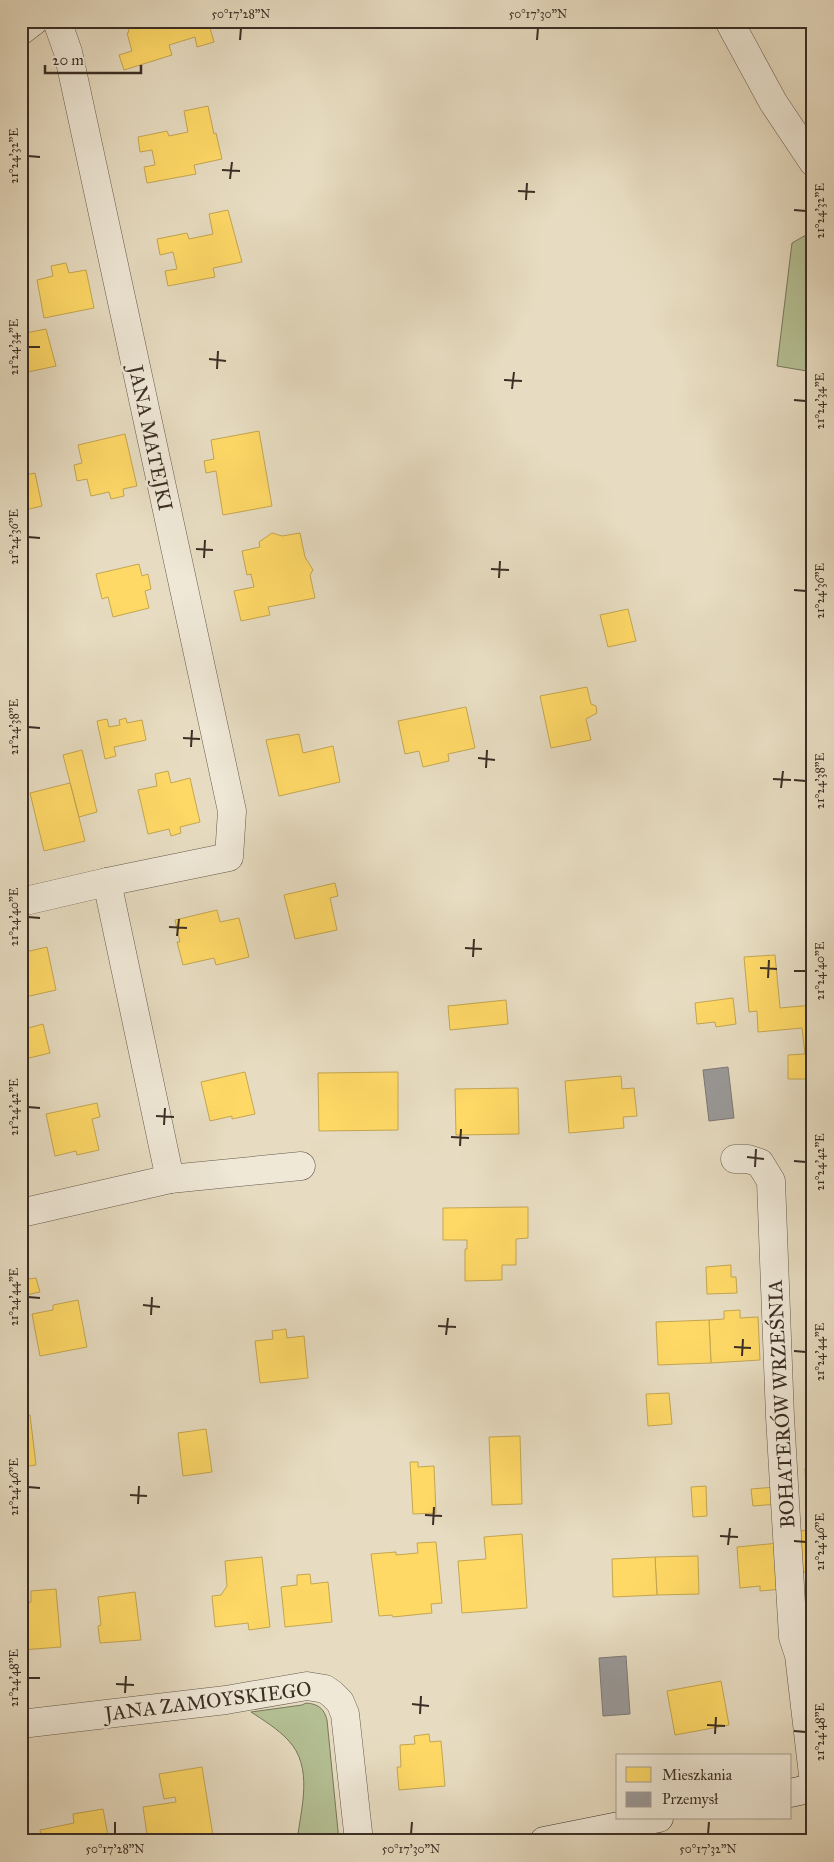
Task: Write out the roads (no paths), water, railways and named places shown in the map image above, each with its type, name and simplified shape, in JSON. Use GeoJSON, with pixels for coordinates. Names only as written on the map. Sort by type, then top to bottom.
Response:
{"type":"FeatureCollection","features":[{"type":"Feature","properties":{"kind":"street"},"geometry":{"type":"LineString","coordinates":[[21,31],[34,21]]}},
{"type":"Feature","properties":{"kind":"street","name":"JANA MATEJKI"},"geometry":{"type":"LineString","coordinates":[[57,21],[68,52],[232,811],[229,858],[107,882]]}},
{"type":"Feature","properties":{"kind":"street"},"geometry":{"type":"LineString","coordinates":[[729,21],[773,102],[813,162]]}},
{"type":"Feature","properties":{"kind":"street"},"geometry":{"type":"LineString","coordinates":[[21,902],[107,882],[170,1180]]}},
{"type":"Feature","properties":{"kind":"street","name":"BOHATERÓW WRZEŚNIA"},"geometry":{"type":"LineString","coordinates":[[735,1160],[748,1159],[760,1163],[771,1182],[780,1417],[794,1636],[799,1655],[813,1775]]}},
{"type":"Feature","properties":{"kind":"street"},"geometry":{"type":"LineString","coordinates":[[21,1213],[170,1180],[301,1166]]}},
{"type":"Feature","properties":{"kind":"street","name":"JANA ZAMOYSKIEGO"},"geometry":{"type":"LineString","coordinates":[[21,1724],[226,1700],[307,1686],[324,1689],[340,1702],[345,1714],[359,1841]]}},
{"type":"Feature","properties":{"kind":"street"},"geometry":{"type":"LineString","coordinates":[[792,1793],[813,1788]]}},
{"type":"Feature","properties":{"kind":"street"},"geometry":{"type":"LineString","coordinates":[[544,1841],[649,1820]]}}]}
